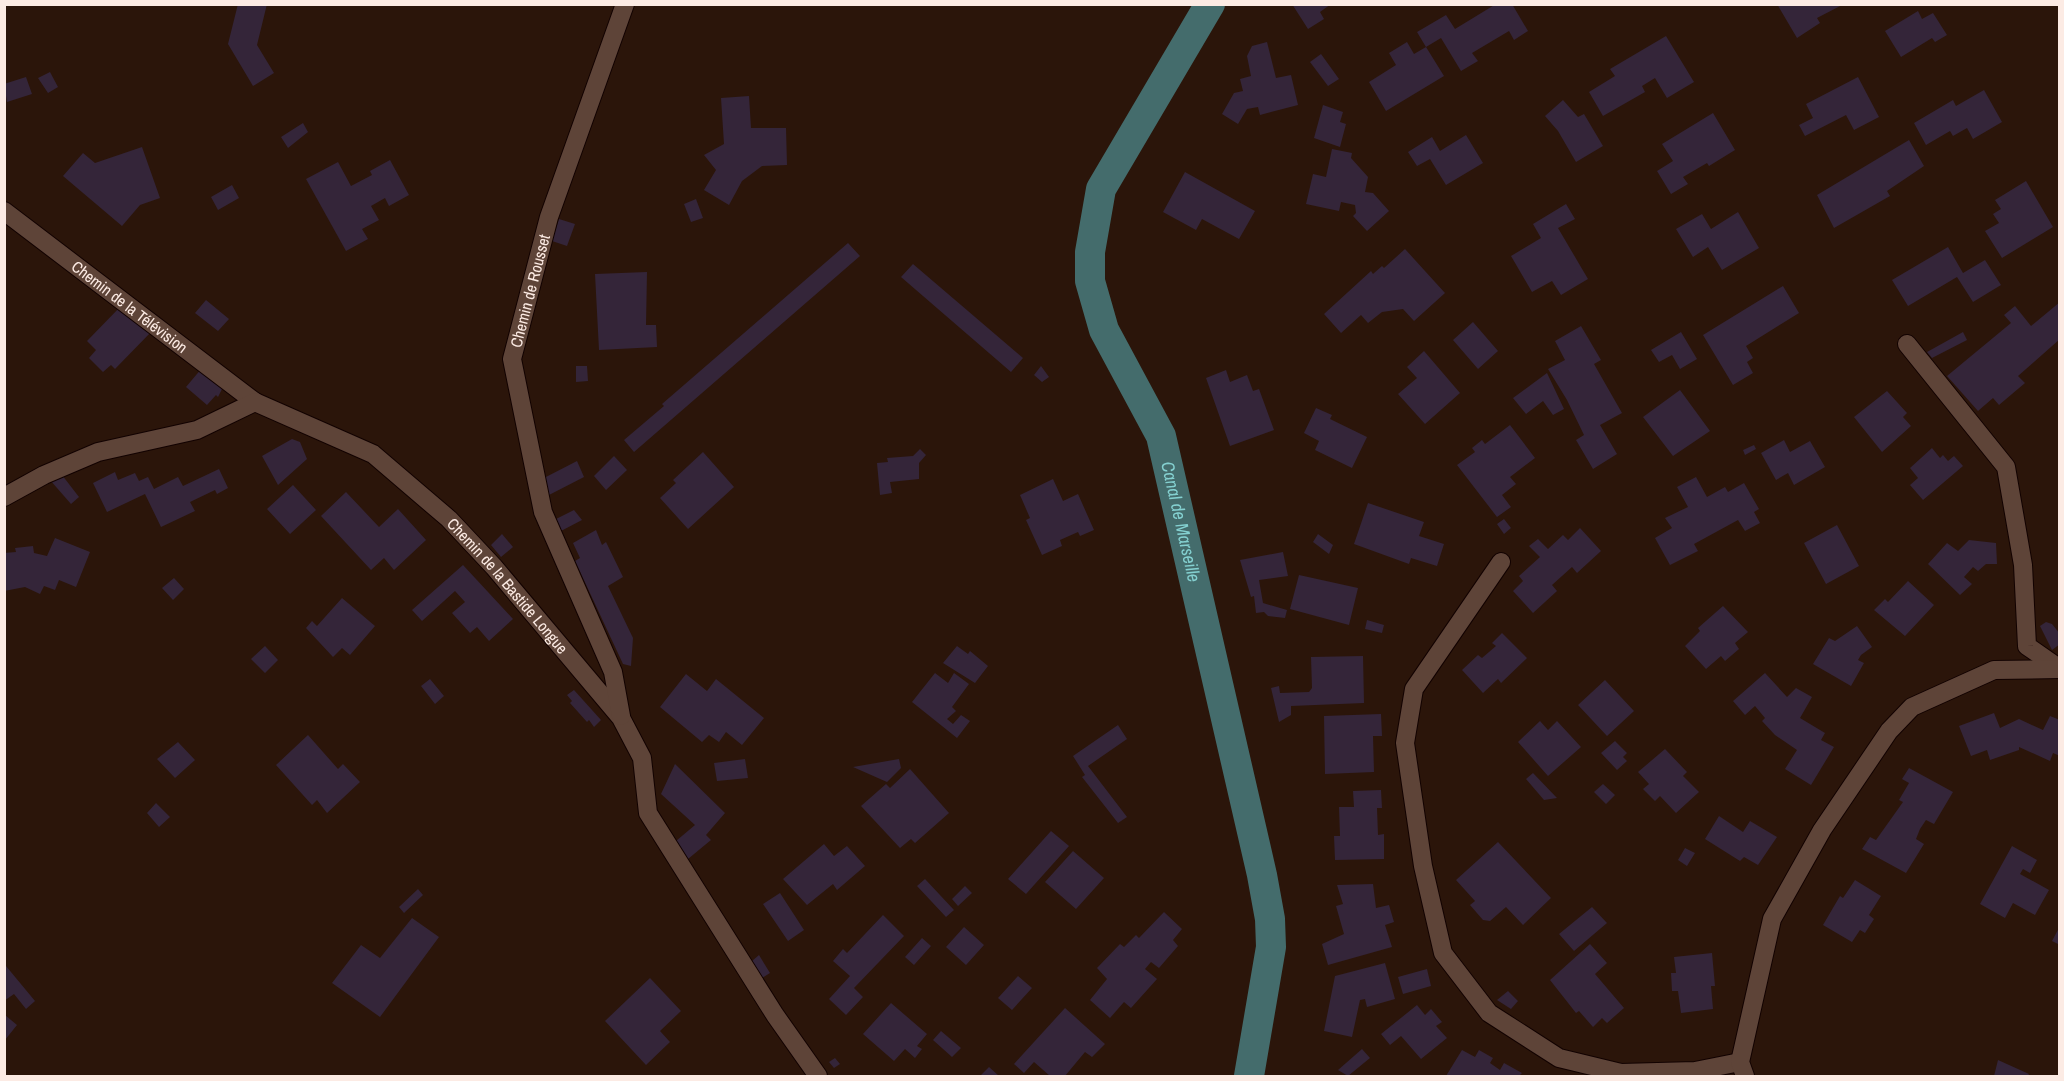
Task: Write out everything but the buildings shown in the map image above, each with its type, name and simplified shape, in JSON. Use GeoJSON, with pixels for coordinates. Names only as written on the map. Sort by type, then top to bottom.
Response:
{"type":"FeatureCollection","features":[{"type":"Feature","properties":{"kind":"street","name":"Chemin de Rousset"},"geometry":{"type":"LineString","coordinates":[[621,718],[614,672],[543,512],[512,359],[549,217],[625,4]]}},
{"type":"Feature","properties":{"kind":"street","name":"Chemin de la Télévision"},"geometry":{"type":"LineString","coordinates":[[4,211],[255,402]]}},
{"type":"Feature","properties":{"kind":"street"},"geometry":{"type":"LineString","coordinates":[[1907,344],[2006,466],[2022,565],[2027,646],[2059,669]]}},
{"type":"Feature","properties":{"kind":"street","name":"Chemin de la Bastide Longue"},"geometry":{"type":"LineString","coordinates":[[255,402],[374,454],[448,519],[494,567],[621,718],[642,758],[648,813],[775,1015],[818,1077]]}},
{"type":"Feature","properties":{"kind":"street"},"geometry":{"type":"LineString","coordinates":[[4,497],[44,475],[98,452],[197,430],[255,402]]}},
{"type":"Feature","properties":{"kind":"street"},"geometry":{"type":"LineString","coordinates":[[1501,562],[1414,689],[1405,743],[1423,866],[1443,953],[1489,1013],[1559,1058],[1620,1073],[1743,1069],[1772,919],[1822,830],[1888,731],[1912,707],[1994,670],[2059,669]]}},
{"type":"Feature","properties":{"kind":"waterway","name":"Canal de Marseille"},"geometry":{"type":"LineString","coordinates":[[1210,4],[1101,189],[1090,252],[1090,281],[1104,330],[1161,436],[1262,875],[1270,919],[1271,947],[1249,1076]]}}]}
